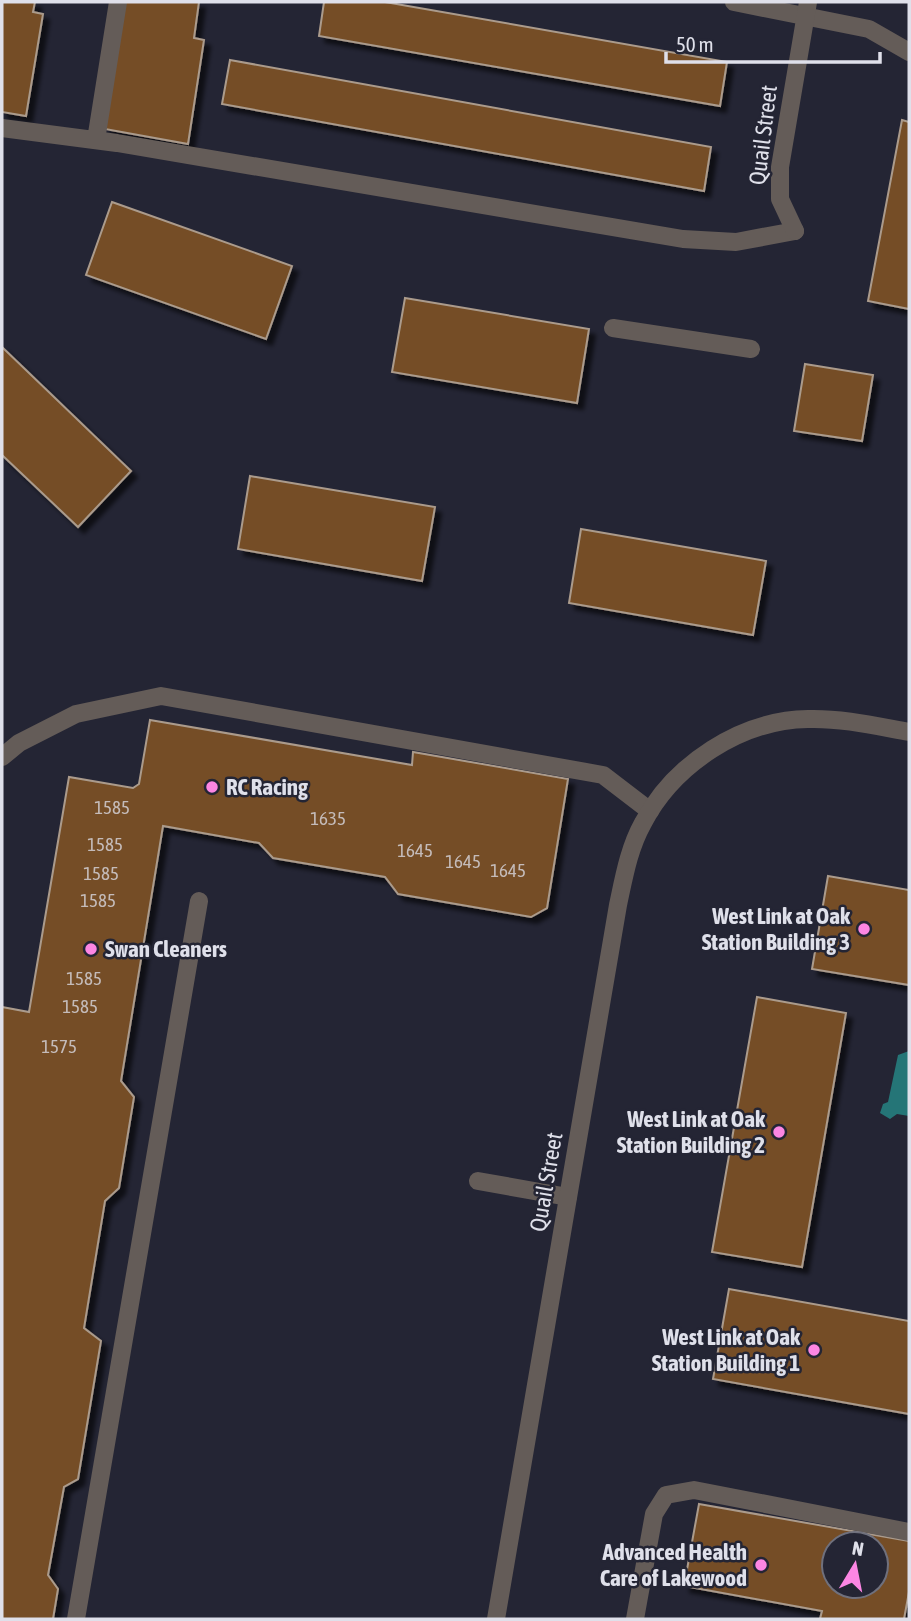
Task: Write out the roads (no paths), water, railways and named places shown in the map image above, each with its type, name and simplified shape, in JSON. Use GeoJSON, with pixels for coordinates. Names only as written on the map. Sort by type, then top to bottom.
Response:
{"type":"FeatureCollection","features":[{"type":"Feature","properties":{"kind":"street"},"geometry":{"type":"LineString","coordinates":[[2,128],[96,140],[118,2]]}},
{"type":"Feature","properties":{"kind":"street"},"geometry":{"type":"LineString","coordinates":[[734,2],[807,9],[869,29],[909,52]]}},
{"type":"Feature","properties":{"kind":"street","name":"Quail Street"},"geometry":{"type":"LineString","coordinates":[[96,140],[683,239],[736,242],[795,231],[780,199],[780,167],[807,9]]}},
{"type":"Feature","properties":{"kind":"street"},"geometry":{"type":"LineString","coordinates":[[613,328],[751,349]]}},
{"type":"Feature","properties":{"kind":"street"},"geometry":{"type":"LineString","coordinates":[[2,757],[19,743],[76,713],[161,696],[603,775],[650,811]]}},
{"type":"Feature","properties":{"kind":"street","name":"Quail Street"},"geometry":{"type":"LineString","coordinates":[[496,1619],[623,881],[632,848],[650,811],[685,771],[722,744],[755,729],[783,721],[830,719],[909,732]]}},
{"type":"Feature","properties":{"kind":"street"},"geometry":{"type":"LineString","coordinates":[[76,1619],[199,901]]}},
{"type":"Feature","properties":{"kind":"street"},"geometry":{"type":"LineString","coordinates":[[478,1181],[568,1197]]}},
{"type":"Feature","properties":{"kind":"street"},"geometry":{"type":"LineString","coordinates":[[635,1619],[654,1514],[666,1495],[694,1490],[909,1532]]}},
{"type":"Feature","properties":{"kind":"place","name":"RC Racing"},"geometry":{"type":"Point","coordinates":[212,787]}},
{"type":"Feature","properties":{"kind":"place","name":"West Link at Oak Station Building 3"},"geometry":{"type":"Point","coordinates":[864,929]}},
{"type":"Feature","properties":{"kind":"place","name":"Swan Cleaners"},"geometry":{"type":"Point","coordinates":[91,949]}},
{"type":"Feature","properties":{"kind":"place","name":"West Link at Oak Station Building 2"},"geometry":{"type":"Point","coordinates":[779,1132]}},
{"type":"Feature","properties":{"kind":"place","name":"West Link at Oak Station Building 1"},"geometry":{"type":"Point","coordinates":[814,1350]}},
{"type":"Feature","properties":{"kind":"place","name":"Advanced Health Care of Lakewood"},"geometry":{"type":"Point","coordinates":[761,1565]}}]}
